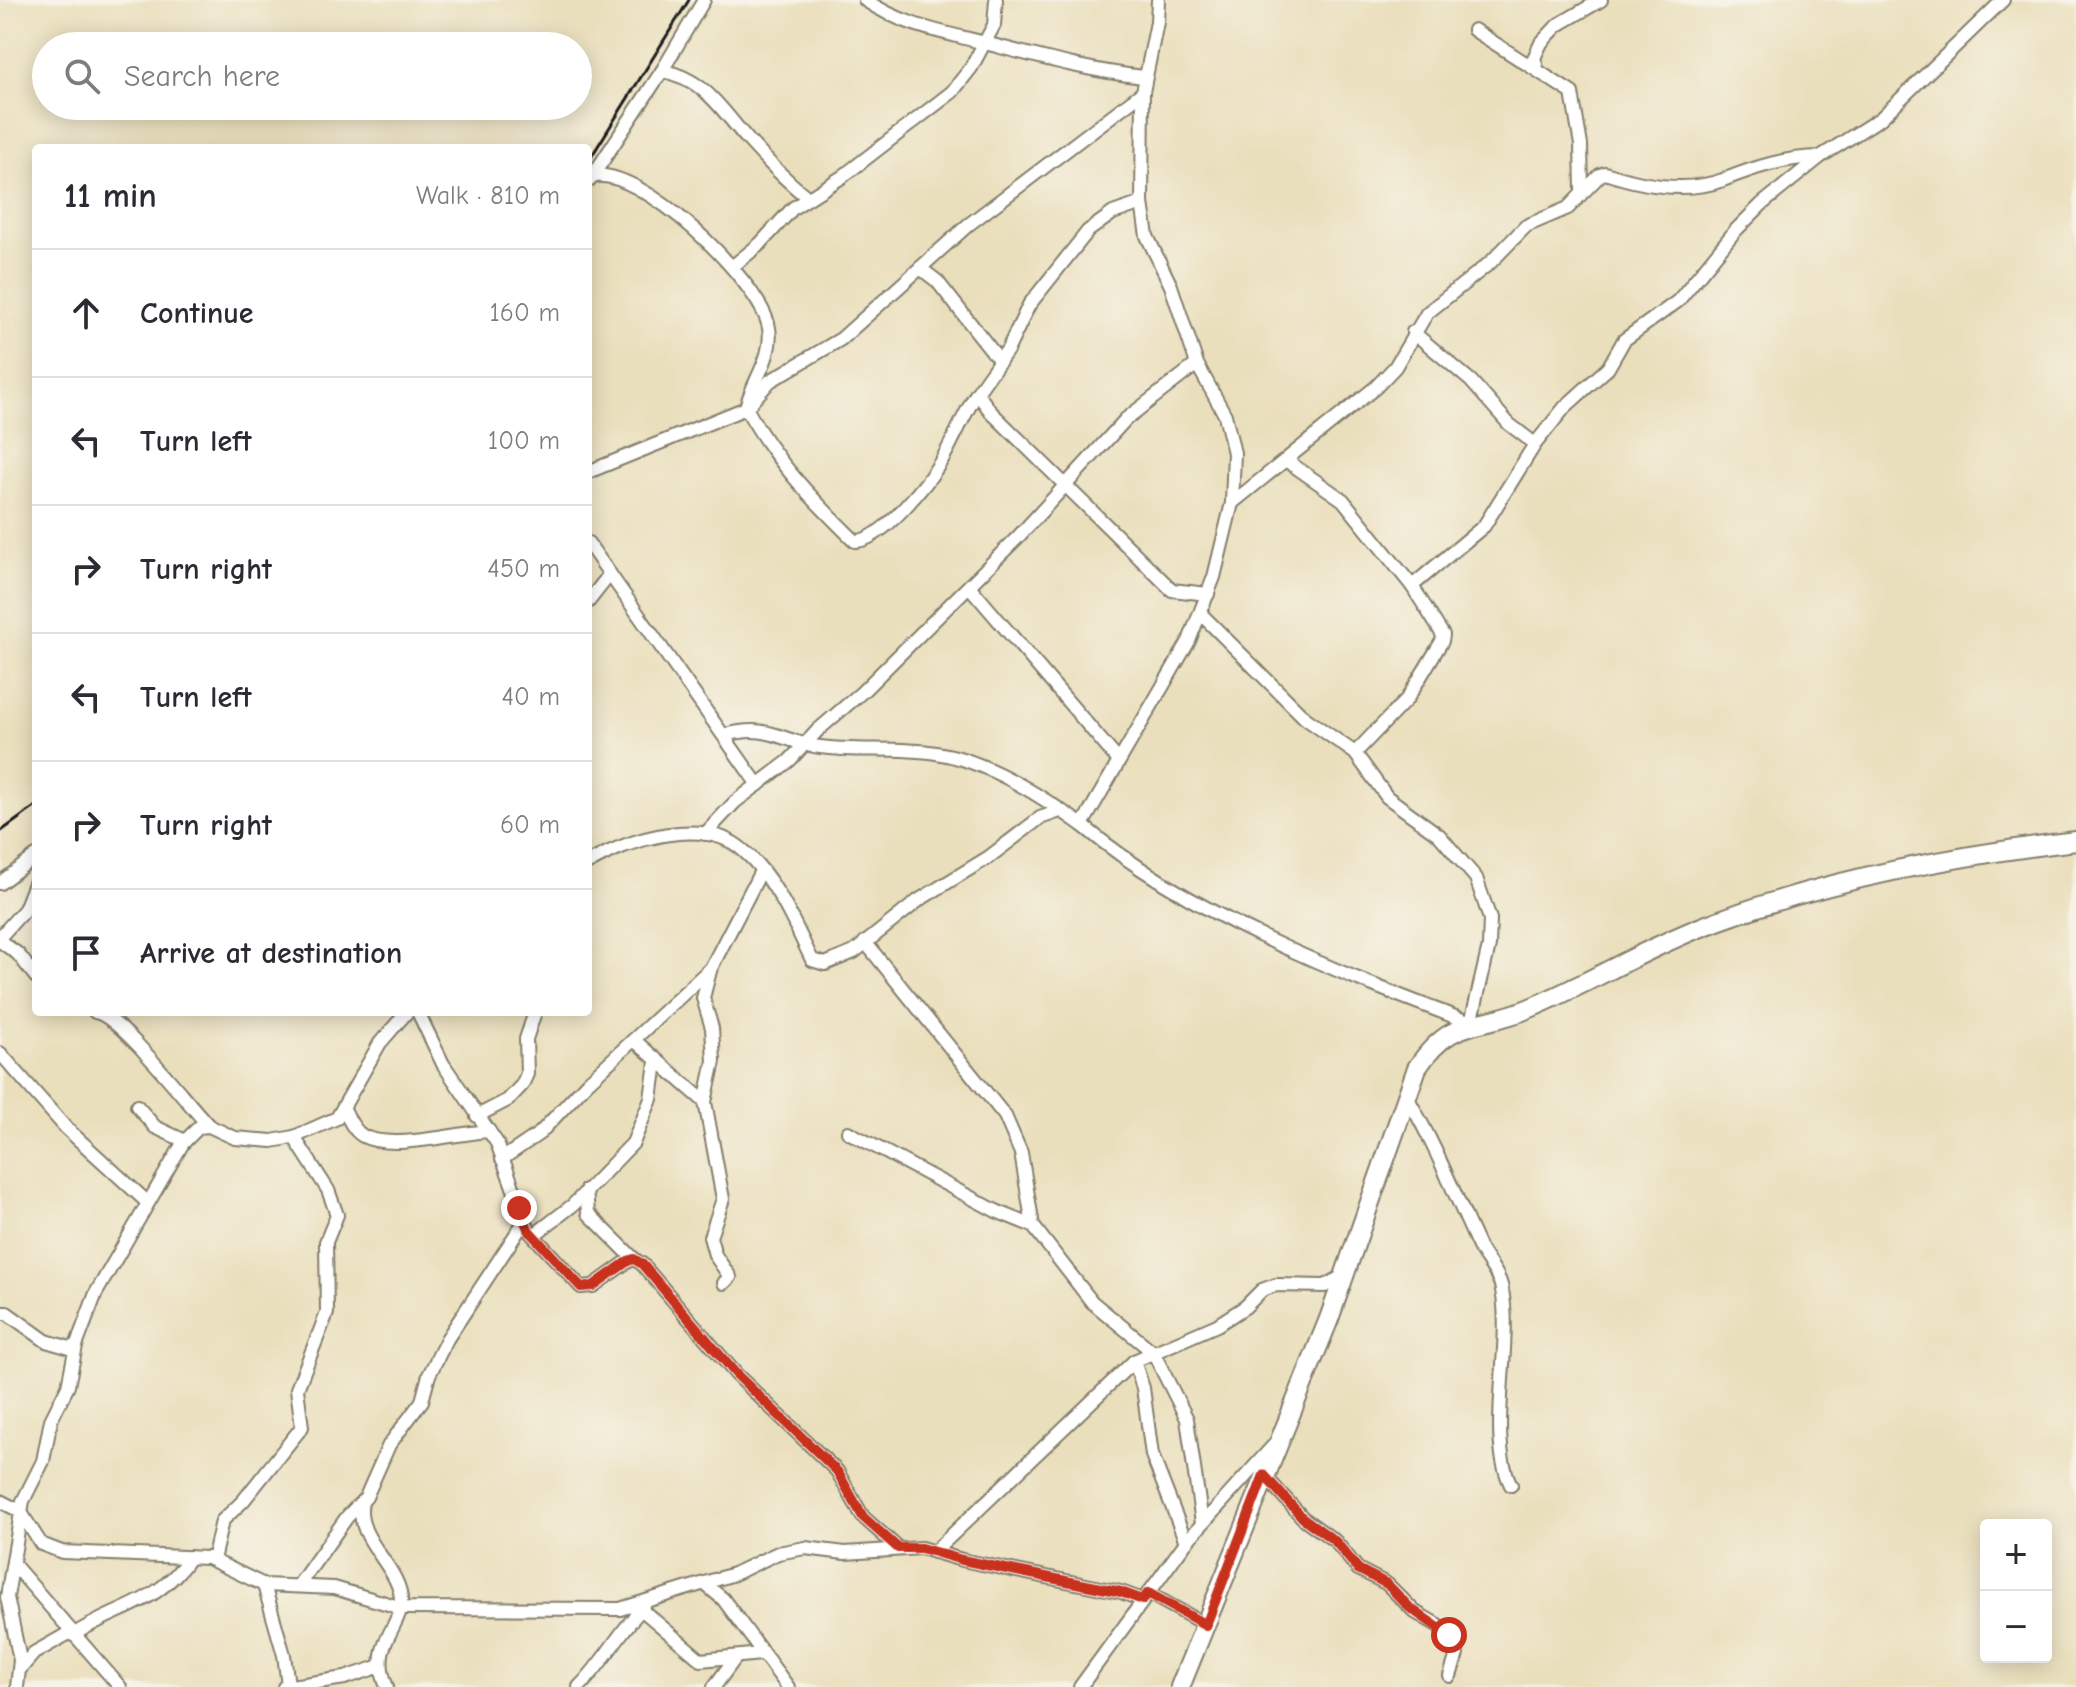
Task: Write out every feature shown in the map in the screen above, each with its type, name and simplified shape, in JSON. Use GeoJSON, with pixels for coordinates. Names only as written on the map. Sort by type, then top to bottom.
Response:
{"type":"FeatureCollection","features":[{"type":"Feature","properties":{"kind":"street"},"geometry":{"type":"LineString","coordinates":[[592,177],[662,71],[704,0]]}},
{"type":"Feature","properties":{"kind":"street"},"geometry":{"type":"LineString","coordinates":[[865,0],[904,23],[1047,61],[1144,77]]}},
{"type":"Feature","properties":{"kind":"street"},"geometry":{"type":"LineString","coordinates":[[733,266],[760,244],[793,208],[842,177],[963,81],[994,25],[996,0]]}},
{"type":"Feature","properties":{"kind":"street"},"geometry":{"type":"LineString","coordinates":[[1082,825],[1176,664],[1201,614],[1232,503],[1234,453],[1230,434],[1215,392],[1197,364],[1171,286],[1147,236],[1142,203],[1144,77],[1157,22],[1158,0]]}},
{"type":"Feature","properties":{"kind":"street"},"geometry":{"type":"LineString","coordinates":[[1537,68],[1534,58],[1549,33],[1601,0]]}},
{"type":"Feature","properties":{"kind":"street"},"geometry":{"type":"LineString","coordinates":[[1412,586],[1484,526],[1535,444],[1565,407],[1608,368],[1624,340],[1678,301],[1749,217],[1820,157],[1897,104],[2003,0]]}},
{"type":"Feature","properties":{"kind":"street"},"geometry":{"type":"LineString","coordinates":[[1474,30],[1572,93],[1582,190]]}},
{"type":"Feature","properties":{"kind":"street"},"geometry":{"type":"LineString","coordinates":[[662,71],[677,74],[705,89],[760,153],[808,198]]}},
{"type":"Feature","properties":{"kind":"street"},"geometry":{"type":"LineString","coordinates":[[592,470],[746,408],[770,381],[841,339],[1000,199],[1143,92]]}},
{"type":"Feature","properties":{"kind":"street"},"geometry":{"type":"LineString","coordinates":[[1232,503],[1386,377],[1403,355],[1413,332],[1427,313],[1491,262],[1526,226],[1568,208],[1582,190],[1605,173],[1646,185],[1680,186],[1712,182],[1791,159],[1820,157]]}},
{"type":"Feature","properties":{"kind":"street"},"geometry":{"type":"LineString","coordinates":[[592,179],[604,175],[654,195],[733,266],[769,326],[767,358],[746,408]]}},
{"type":"Feature","properties":{"kind":"street"},"geometry":{"type":"LineString","coordinates":[[746,408],[788,473],[831,521],[860,542],[899,512],[929,478],[977,393],[1000,361],[1029,305],[1088,231],[1113,213],[1142,203]]}},
{"type":"Feature","properties":{"kind":"street"},"geometry":{"type":"LineString","coordinates":[[920,268],[937,281],[1000,361]]}},
{"type":"Feature","properties":{"kind":"street"},"geometry":{"type":"LineString","coordinates":[[1413,332],[1471,381],[1509,424],[1535,444]]}},
{"type":"Feature","properties":{"kind":"street"},"geometry":{"type":"LineString","coordinates":[[705,834],[735,802],[789,761],[854,700],[969,586],[1144,402],[1197,364]]}},
{"type":"Feature","properties":{"kind":"street"},"geometry":{"type":"LineString","coordinates":[[977,393],[991,412],[1172,590],[1208,594]]}},
{"type":"Feature","properties":{"kind":"street"},"geometry":{"type":"LineString","coordinates":[[1287,461],[1343,500],[1412,586],[1443,635],[1407,699],[1355,753]]}},
{"type":"Feature","properties":{"kind":"street"},"geometry":{"type":"LineString","coordinates":[[592,549],[666,659],[726,735],[758,785]]}},
{"type":"Feature","properties":{"kind":"street"},"geometry":{"type":"LineString","coordinates":[[592,597],[610,574]]}},
{"type":"Feature","properties":{"kind":"street"},"geometry":{"type":"LineString","coordinates":[[969,586],[1118,760]]}},
{"type":"Feature","properties":{"kind":"street"},"geometry":{"type":"LineString","coordinates":[[1201,614],[1305,718],[1355,753],[1387,797],[1439,835],[1476,878],[1485,898],[1489,946],[1471,1023]]}},
{"type":"Feature","properties":{"kind":"street"},"geometry":{"type":"LineString","coordinates":[[726,735],[772,731],[825,748],[910,750],[954,756],[1007,778],[1167,883],[1266,937],[1359,981],[1471,1023]]}},
{"type":"Feature","properties":{"kind":"street"},"geometry":{"type":"LineString","coordinates":[[592,861],[631,842],[705,834],[744,850],[776,891],[812,960],[818,964],[833,963],[919,900],[989,857],[1040,818],[1060,811]]}},
{"type":"Feature","properties":{"kind":"street"},"geometry":{"type":"LineString","coordinates":[[1180,1687],[1345,1275],[1417,1068],[1429,1049],[1443,1037],[1471,1023],[1529,1009],[1699,928],[1813,891],[1997,850],[2076,841]]}},
{"type":"Feature","properties":{"kind":"street"},"geometry":{"type":"LineString","coordinates":[[0,883],[32,859]]}},
{"type":"Feature","properties":{"kind":"street"},"geometry":{"type":"LineString","coordinates":[[724,1283],[730,1277],[715,1255],[710,1237],[723,1199],[705,1102],[714,1061],[712,1028],[703,998],[711,968],[761,871]]}},
{"type":"Feature","properties":{"kind":"street"},"geometry":{"type":"LineString","coordinates":[[32,891],[25,909],[0,939],[18,954],[32,972]]}},
{"type":"Feature","properties":{"kind":"street"},"geometry":{"type":"LineString","coordinates":[[865,942],[1005,1116],[1021,1153],[1033,1226],[1092,1302],[1153,1352],[1187,1419],[1202,1523]]}},
{"type":"Feature","properties":{"kind":"street"},"geometry":{"type":"LineString","coordinates":[[502,1159],[540,1133],[587,1083],[711,968]]}},
{"type":"Feature","properties":{"kind":"street"},"geometry":{"type":"LineString","coordinates":[[108,1016],[209,1126],[223,1134],[261,1142],[294,1137],[323,1126],[345,1111],[380,1043],[404,1016]]}},
{"type":"Feature","properties":{"kind":"street"},"geometry":{"type":"LineString","coordinates":[[420,1016],[443,1064],[489,1131],[524,1222],[534,1235],[581,1287],[593,1286],[634,1259]]}},
{"type":"Feature","properties":{"kind":"street"},"geometry":{"type":"LineString","coordinates":[[477,1116],[508,1100],[522,1085],[527,1074],[526,1039],[534,1016]]}},
{"type":"Feature","properties":{"kind":"street"},"geometry":{"type":"LineString","coordinates":[[634,1040],[705,1102]]}},
{"type":"Feature","properties":{"kind":"street"},"geometry":{"type":"LineString","coordinates":[[0,1053],[66,1128],[147,1202]]}},
{"type":"Feature","properties":{"kind":"street"},"geometry":{"type":"LineString","coordinates":[[534,1235],[573,1205],[640,1133],[654,1088],[656,1062]]}},
{"type":"Feature","properties":{"kind":"street"},"geometry":{"type":"LineString","coordinates":[[1407,1097],[1448,1172],[1484,1258],[1501,1282],[1505,1308],[1502,1453],[1511,1485]]}},
{"type":"Feature","properties":{"kind":"street"},"geometry":{"type":"LineString","coordinates":[[137,1106],[155,1127],[185,1141]]}},
{"type":"Feature","properties":{"kind":"street"},"geometry":{"type":"LineString","coordinates":[[345,1111],[360,1134],[369,1138],[394,1141],[489,1131]]}},
{"type":"Feature","properties":{"kind":"street"},"geometry":{"type":"LineString","coordinates":[[17,1687],[21,1668],[4,1591],[14,1565],[20,1511],[43,1461],[51,1420],[68,1386],[76,1346],[96,1293],[147,1202],[185,1141],[195,1129],[209,1126]]}},
{"type":"Feature","properties":{"kind":"street"},"geometry":{"type":"LineString","coordinates":[[848,1132],[996,1211],[1033,1226]]}},
{"type":"Feature","properties":{"kind":"street"},"geometry":{"type":"LineString","coordinates":[[213,1560],[222,1521],[243,1501],[302,1427],[297,1389],[327,1313],[326,1242],[337,1215],[328,1190],[294,1137]]}},
{"type":"Feature","properties":{"kind":"street"},"geometry":{"type":"LineString","coordinates":[[587,1189],[588,1213],[654,1276],[736,1374],[837,1471],[863,1517],[898,1548]]}},
{"type":"Feature","properties":{"kind":"street"},"geometry":{"type":"LineString","coordinates":[[298,1586],[347,1517],[362,1502],[389,1445],[422,1401],[429,1375],[447,1339],[524,1222]]}},
{"type":"Feature","properties":{"kind":"street"},"geometry":{"type":"LineString","coordinates":[[934,1552],[1134,1361],[1217,1325],[1245,1307],[1262,1290],[1276,1285],[1325,1286],[1345,1275]]}},
{"type":"Feature","properties":{"kind":"street"},"geometry":{"type":"LineString","coordinates":[[0,1313],[11,1316],[55,1345],[76,1346]]}},
{"type":"Feature","properties":{"kind":"street"},"geometry":{"type":"LineString","coordinates":[[1134,1361],[1143,1388],[1152,1455],[1186,1542]]}},
{"type":"Feature","properties":{"kind":"street"},"geometry":{"type":"LineString","coordinates":[[1080,1687],[1186,1542],[1280,1439],[1288,1422]]}},
{"type":"Feature","properties":{"kind":"street"},"geometry":{"type":"LineString","coordinates":[[1264,1475],[1303,1518],[1335,1541],[1358,1569],[1387,1584],[1410,1608],[1449,1635],[1457,1649],[1450,1676]]}},
{"type":"Feature","properties":{"kind":"street"},"geometry":{"type":"LineString","coordinates":[[0,1501],[20,1511],[35,1539],[62,1552],[213,1560],[264,1585],[334,1588],[402,1608],[620,1609],[645,1605],[791,1550],[845,1553],[898,1548],[934,1552],[1146,1597],[1206,1625]]}},
{"type":"Feature","properties":{"kind":"street"},"geometry":{"type":"LineString","coordinates":[[362,1502],[361,1516],[394,1574],[402,1608],[387,1634],[381,1666],[387,1687]]}},
{"type":"Feature","properties":{"kind":"street"},"geometry":{"type":"LineString","coordinates":[[21,1668],[34,1653],[154,1595],[173,1580],[190,1557]]}},
{"type":"Feature","properties":{"kind":"street"},"geometry":{"type":"LineString","coordinates":[[14,1565],[120,1687]]}},
{"type":"Feature","properties":{"kind":"street"},"geometry":{"type":"LineString","coordinates":[[705,1584],[723,1599],[788,1687]]}},
{"type":"Feature","properties":{"kind":"street"},"geometry":{"type":"LineString","coordinates":[[264,1585],[277,1643],[284,1655],[286,1686],[345,1678],[381,1666]]}},
{"type":"Feature","properties":{"kind":"street"},"geometry":{"type":"LineString","coordinates":[[645,1605],[701,1660],[761,1654]]}},
{"type":"Feature","properties":{"kind":"street"},"geometry":{"type":"LineString","coordinates":[[579,1687],[593,1674],[624,1626],[645,1605]]}},
{"type":"Feature","properties":{"kind":"street"},"geometry":{"type":"LineString","coordinates":[[714,1687],[736,1657]]}},
{"type":"Feature","properties":{"kind":"railway"},"geometry":{"type":"LineString","coordinates":[[592,156],[689,0]]}},
{"type":"Feature","properties":{"kind":"railway"},"geometry":{"type":"LineString","coordinates":[[0,832],[32,809]]}},
{"type":"Feature","properties":{"kind":"route"},"geometry":{"type":"LineString","coordinates":[[519,1208],[529,1231],[581,1287],[593,1286],[628,1261],[634,1259],[642,1264],[736,1374],[837,1471],[863,1517],[898,1548],[921,1548],[1084,1587],[1121,1592],[1143,1600],[1148,1593],[1206,1625],[1264,1475],[1308,1523],[1335,1541],[1358,1569],[1387,1584],[1410,1608],[1449,1635]]}}]}
